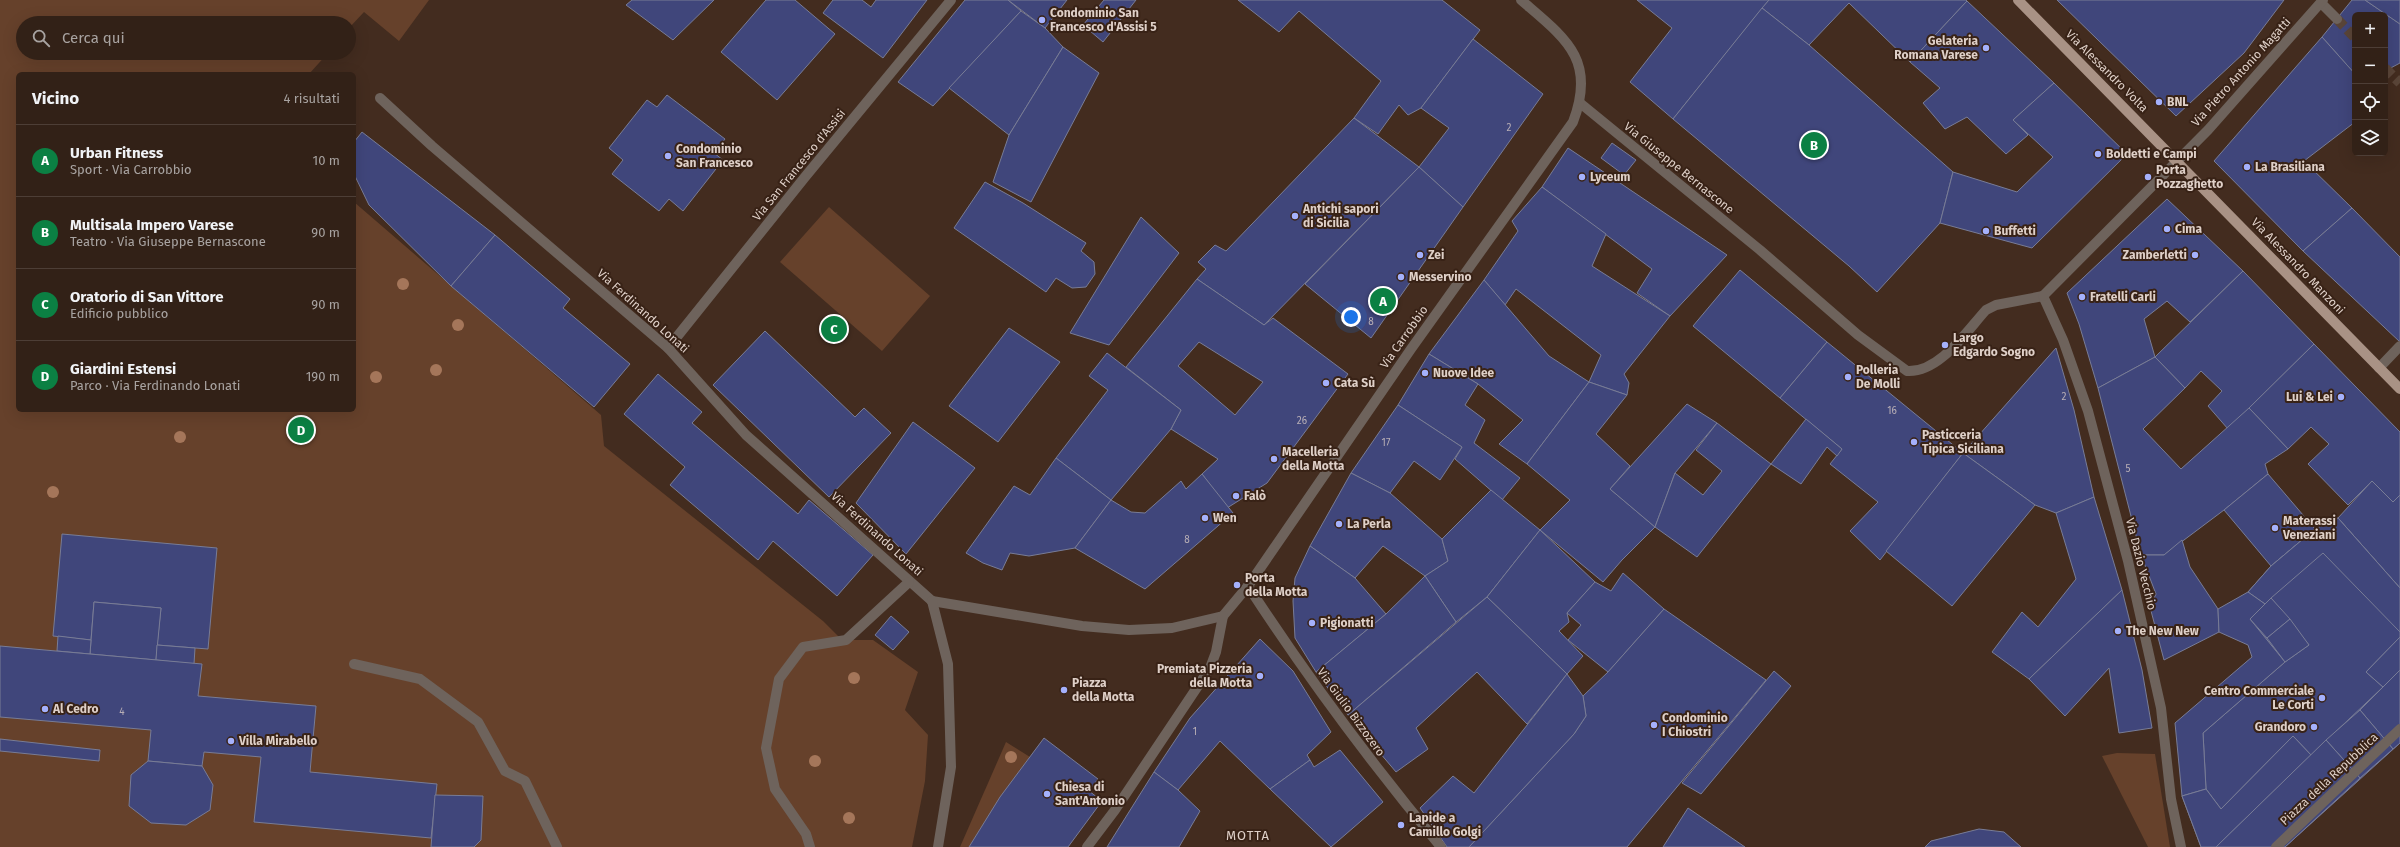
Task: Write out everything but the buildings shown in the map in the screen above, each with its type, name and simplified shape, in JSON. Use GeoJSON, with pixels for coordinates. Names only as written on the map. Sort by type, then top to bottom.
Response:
{"type":"FeatureCollection","features":[{"type":"Feature","properties":{"kind":"main road","name":"Via Alessandro Volta"},"geometry":{"type":"LineString","coordinates":[[2018,0],[2177,161]]}},
{"type":"Feature","properties":{"kind":"main road","name":"Via Alessandro Manzoni"},"geometry":{"type":"LineString","coordinates":[[2177,161],[2400,389]]}},
{"type":"Feature","properties":{"kind":"street","name":"Via San Francesco d'Assisi"},"geometry":{"type":"LineString","coordinates":[[668,348],[805,177],[951,0]]}},
{"type":"Feature","properties":{"kind":"street"},"geometry":{"type":"LineString","coordinates":[[1521,0],[1572,49],[1581,72],[1580,104]]}},
{"type":"Feature","properties":{"kind":"street"},"geometry":{"type":"LineString","coordinates":[[2322,2],[2337,19]]}},
{"type":"Feature","properties":{"kind":"street","name":"Via Pietro Antonio Magatti"},"geometry":{"type":"LineString","coordinates":[[2177,161],[2208,130],[2322,2]]}},
{"type":"Feature","properties":{"kind":"street","name":"Via Ferdinando Lonati"},"geometry":{"type":"LineString","coordinates":[[380,98],[432,146],[668,348],[746,435],[932,601]]}},
{"type":"Feature","properties":{"kind":"street","name":"Via Giuseppe Bernascone"},"geometry":{"type":"LineString","coordinates":[[1580,104],[1760,250],[1858,335],[1898,366],[1907,371],[1916,372],[1935,364],[1986,310],[1996,305],[2043,296]]}},
{"type":"Feature","properties":{"kind":"street","name":"Via Carrobbio"},"geometry":{"type":"LineString","coordinates":[[1248,586],[1411,349],[1573,122],[1580,104]]}},
{"type":"Feature","properties":{"kind":"street"},"geometry":{"type":"LineString","coordinates":[[2043,296],[2177,161]]}},
{"type":"Feature","properties":{"kind":"street","name":"Via Dazio Vecchio"},"geometry":{"type":"LineString","coordinates":[[2043,296],[2063,340],[2088,411],[2128,561],[2161,708],[2171,799],[2181,847]]}},
{"type":"Feature","properties":{"kind":"street"},"geometry":{"type":"LineString","coordinates":[[2379,368],[2400,346]]}},
{"type":"Feature","properties":{"kind":"street"},"geometry":{"type":"LineString","coordinates":[[810,847],[806,834],[775,789],[766,748],[779,679],[803,647],[846,640],[909,582]]}},
{"type":"Feature","properties":{"kind":"street"},"geometry":{"type":"LineString","coordinates":[[1087,847],[1115,810],[1210,668],[1216,652],[1223,616],[1248,586]]}},
{"type":"Feature","properties":{"kind":"street","name":"Via Giulio Bizzozero"},"geometry":{"type":"LineString","coordinates":[[1248,586],[1274,628],[1376,769],[1441,847]]}},
{"type":"Feature","properties":{"kind":"street"},"geometry":{"type":"LineString","coordinates":[[938,847],[951,760],[948,664],[932,601],[1082,626],[1129,630],[1172,628],[1223,616]]}},
{"type":"Feature","properties":{"kind":"street"},"geometry":{"type":"LineString","coordinates":[[354,664],[420,679],[478,722],[505,771],[525,781],[557,847]]}},
{"type":"Feature","properties":{"kind":"street","name":"Piazza della Repubblica"},"geometry":{"type":"LineString","coordinates":[[2276,847],[2400,730]]}},
{"type":"Feature","properties":{"kind":"shaded area"},"geometry":{"type":"Polygon","coordinates":[[[0,0],[429,0],[399,41],[364,12],[356,21],[356,16],[16,16],[16,60],[322,60],[311,72],[16,72],[16,412],[356,412],[356,204],[601,415],[604,446],[823,621],[842,640],[873,640],[918,672],[905,710],[928,735],[925,781],[912,847],[0,847],[0,0]]]}},
{"type":"Feature","properties":{"kind":"shaded area"},"geometry":{"type":"Polygon","coordinates":[[[829,207],[930,296],[882,351],[780,262],[829,207]]]}},
{"type":"Feature","properties":{"kind":"shaded area"},"geometry":{"type":"Polygon","coordinates":[[[1006,742],[1030,757],[969,847],[960,847],[1006,742]]]}},
{"type":"Feature","properties":{"kind":"shaded area"},"geometry":{"type":"Polygon","coordinates":[[[2117,753],[2155,754],[2170,847],[2148,847],[2102,756],[2117,753]]]}},
{"type":"Feature","properties":{"kind":"tunnel"},"geometry":{"type":"LineString","coordinates":[[2337,19],[2352,35]]}},
{"type":"Feature","properties":{"kind":"tunnel"},"geometry":{"type":"LineString","coordinates":[[2388,71],[2400,83]]}},
{"type":"Feature","properties":{"kind":"place","name":"Condominio San Francesco d'Assisi 5"},"geometry":{"type":"Point","coordinates":[1042,20]}},
{"type":"Feature","properties":{"kind":"place","name":"Gelateria Romana Varese"},"geometry":{"type":"Point","coordinates":[1986,48]}},
{"type":"Feature","properties":{"kind":"place","name":"BNL"},"geometry":{"type":"Point","coordinates":[2159,102]}},
{"type":"Feature","properties":{"kind":"place","name":"Multisala Impero Varese"},"geometry":{"type":"Point","coordinates":[1814,145]}},
{"type":"Feature","properties":{"kind":"place","name":"Boldetti e Campi"},"geometry":{"type":"Point","coordinates":[2098,154]}},
{"type":"Feature","properties":{"kind":"place","name":"Condominio San Francesco"},"geometry":{"type":"Point","coordinates":[668,156]}},
{"type":"Feature","properties":{"kind":"place","name":"La Brasiliana"},"geometry":{"type":"Point","coordinates":[2247,167]}},
{"type":"Feature","properties":{"kind":"place","name":"Lyceum"},"geometry":{"type":"Point","coordinates":[1582,177]}},
{"type":"Feature","properties":{"kind":"place","name":"Porta Pozzaghetto"},"geometry":{"type":"Point","coordinates":[2148,177]}},
{"type":"Feature","properties":{"kind":"place","name":"Antichi sapori di Sicilia"},"geometry":{"type":"Point","coordinates":[1295,216]}},
{"type":"Feature","properties":{"kind":"place","name":"Cima"},"geometry":{"type":"Point","coordinates":[2167,229]}},
{"type":"Feature","properties":{"kind":"place","name":"Buffetti"},"geometry":{"type":"Point","coordinates":[1986,231]}},
{"type":"Feature","properties":{"kind":"place","name":"Zei"},"geometry":{"type":"Point","coordinates":[1420,255]}},
{"type":"Feature","properties":{"kind":"place","name":"Zamberletti"},"geometry":{"type":"Point","coordinates":[2195,255]}},
{"type":"Feature","properties":{"kind":"place","name":"Messervino"},"geometry":{"type":"Point","coordinates":[1401,277]}},
{"type":"Feature","properties":{"kind":"place","name":"Fratelli Carli"},"geometry":{"type":"Point","coordinates":[2082,297]}},
{"type":"Feature","properties":{"kind":"place","name":"Urban Fitness"},"geometry":{"type":"Point","coordinates":[1383,301]}},
{"type":"Feature","properties":{"kind":"place","name":"Oratorio di San Vittore"},"geometry":{"type":"Point","coordinates":[834,329]}},
{"type":"Feature","properties":{"kind":"place","name":"Largo Edgardo Sogno"},"geometry":{"type":"Point","coordinates":[1945,345]}},
{"type":"Feature","properties":{"kind":"place","name":"Nuove Idee"},"geometry":{"type":"Point","coordinates":[1425,373]}},
{"type":"Feature","properties":{"kind":"place","name":"Polleria De Molli"},"geometry":{"type":"Point","coordinates":[1848,377]}},
{"type":"Feature","properties":{"kind":"place","name":"Cata Sù"},"geometry":{"type":"Point","coordinates":[1326,383]}},
{"type":"Feature","properties":{"kind":"place","name":"Lui & Lei"},"geometry":{"type":"Point","coordinates":[2341,397]}},
{"type":"Feature","properties":{"kind":"place","name":"Giardini Estensi"},"geometry":{"type":"Point","coordinates":[301,430]}},
{"type":"Feature","properties":{"kind":"place","name":"Pasticceria Tipica Siciliana"},"geometry":{"type":"Point","coordinates":[1914,442]}},
{"type":"Feature","properties":{"kind":"place","name":"Macelleria della Motta"},"geometry":{"type":"Point","coordinates":[1274,459]}},
{"type":"Feature","properties":{"kind":"place","name":"Falò"},"geometry":{"type":"Point","coordinates":[1236,496]}},
{"type":"Feature","properties":{"kind":"place","name":"Wen"},"geometry":{"type":"Point","coordinates":[1205,518]}},
{"type":"Feature","properties":{"kind":"place","name":"La Perla"},"geometry":{"type":"Point","coordinates":[1339,524]}},
{"type":"Feature","properties":{"kind":"place","name":"Materassi Veneziani"},"geometry":{"type":"Point","coordinates":[2275,528]}},
{"type":"Feature","properties":{"kind":"place","name":"Porta della Motta"},"geometry":{"type":"Point","coordinates":[1237,585]}},
{"type":"Feature","properties":{"kind":"place","name":"Pigionatti"},"geometry":{"type":"Point","coordinates":[1312,623]}},
{"type":"Feature","properties":{"kind":"place","name":"The New New"},"geometry":{"type":"Point","coordinates":[2118,631]}},
{"type":"Feature","properties":{"kind":"place","name":"Premiata Pizzeria della Motta"},"geometry":{"type":"Point","coordinates":[1260,676]}},
{"type":"Feature","properties":{"kind":"place","name":"Piazza della Motta"},"geometry":{"type":"Point","coordinates":[1064,690]}},
{"type":"Feature","properties":{"kind":"place","name":"Centro Commerciale Le Corti"},"geometry":{"type":"Point","coordinates":[2322,698]}},
{"type":"Feature","properties":{"kind":"place","name":"Al Cedro"},"geometry":{"type":"Point","coordinates":[45,709]}},
{"type":"Feature","properties":{"kind":"place","name":"Condominio I Chiostri"},"geometry":{"type":"Point","coordinates":[1654,725]}},
{"type":"Feature","properties":{"kind":"place","name":"Grandoro"},"geometry":{"type":"Point","coordinates":[2314,727]}},
{"type":"Feature","properties":{"kind":"place","name":"Villa Mirabello"},"geometry":{"type":"Point","coordinates":[231,741]}},
{"type":"Feature","properties":{"kind":"place","name":"Chiesa di Sant'Antonio"},"geometry":{"type":"Point","coordinates":[1047,794]}},
{"type":"Feature","properties":{"kind":"place","name":"Lapide a Camillo Golgi"},"geometry":{"type":"Point","coordinates":[1401,825]}},
{"type":"Feature","properties":{"kind":"district","name":"MOTTA"},"geometry":{"type":"Point","coordinates":[1248,835]}}]}
